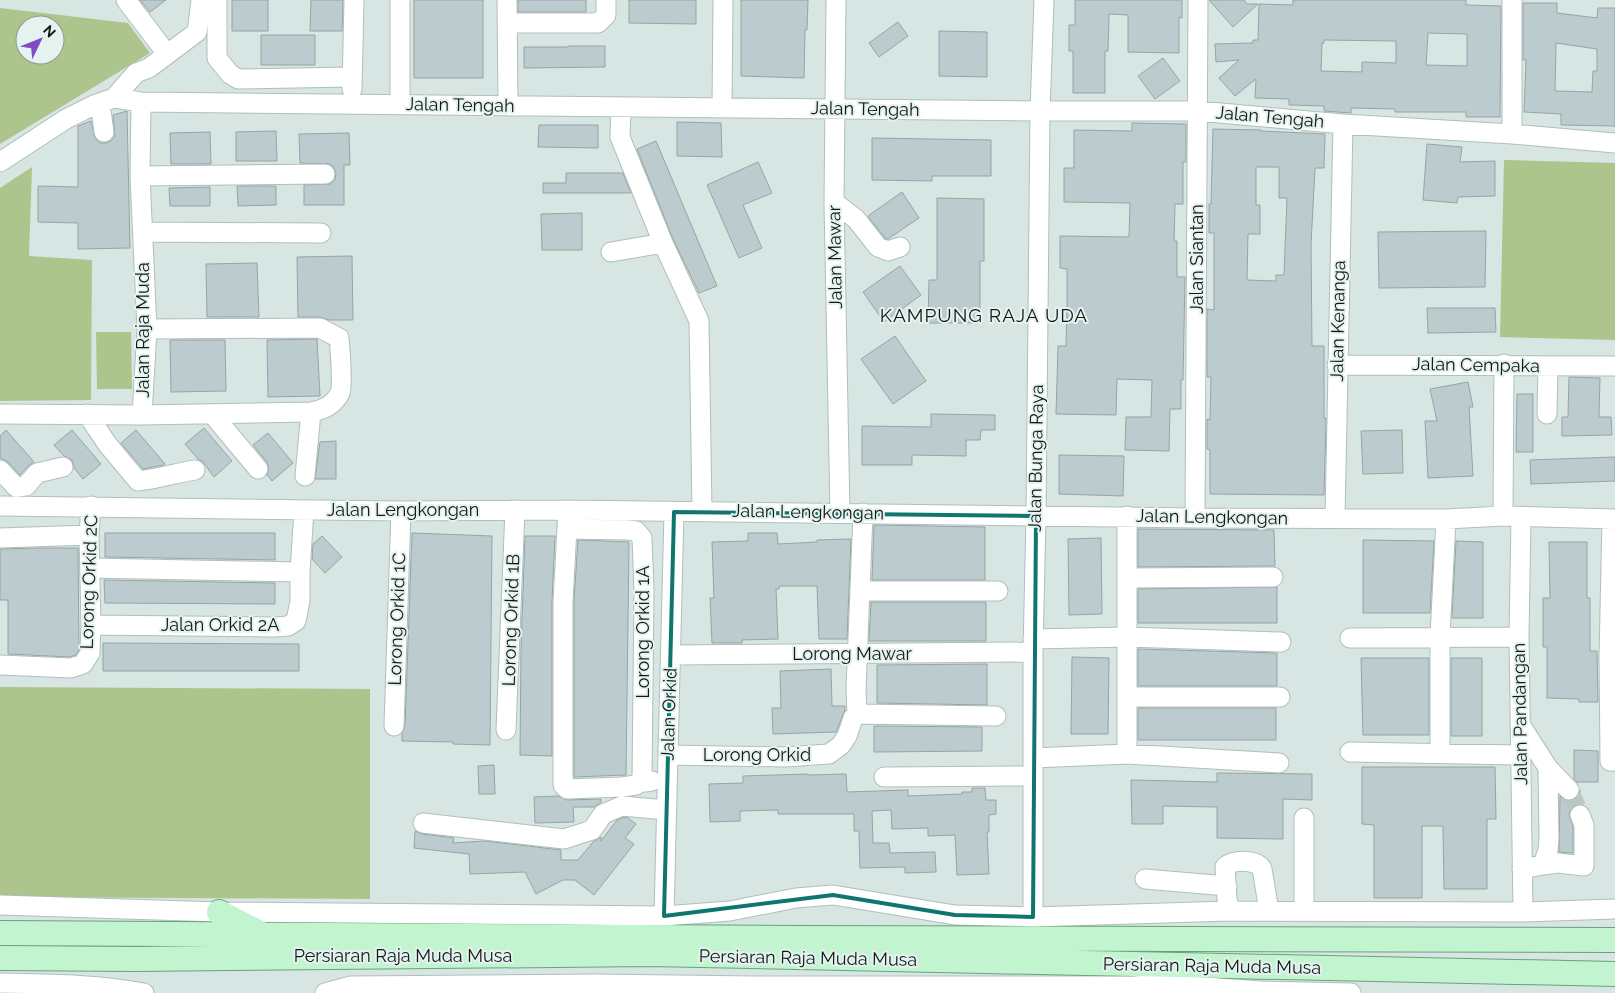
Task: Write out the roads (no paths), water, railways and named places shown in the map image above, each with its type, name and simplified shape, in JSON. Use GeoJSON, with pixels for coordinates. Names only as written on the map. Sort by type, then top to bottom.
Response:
{"type":"FeatureCollection","features":[{"type":"Feature","properties":{"kind":"main road"},"geometry":{"type":"LineString","coordinates":[[219,912],[264,935]]}},
{"type":"Feature","properties":{"kind":"main road","name":"Persiaran Raja Muda Musa"},"geometry":{"type":"LineString","coordinates":[[0,933],[1615,940]]}},
{"type":"Feature","properties":{"kind":"main road","name":"Persiaran Raja Muda Musa"},"geometry":{"type":"LineString","coordinates":[[0,958],[136,959],[650,954],[1615,974]]}},
{"type":"Feature","properties":{"kind":"street"},"geometry":{"type":"LineString","coordinates":[[126,0],[167,54]]}},
{"type":"Feature","properties":{"kind":"street"},"geometry":{"type":"LineString","coordinates":[[0,162],[66,120],[107,101],[136,73],[149,68],[197,32],[201,0]]}},
{"type":"Feature","properties":{"kind":"street"},"geometry":{"type":"LineString","coordinates":[[217,0],[217,58],[230,74],[238,79],[352,77]]}},
{"type":"Feature","properties":{"kind":"street"},"geometry":{"type":"LineString","coordinates":[[352,103],[354,0]]}},
{"type":"Feature","properties":{"kind":"street"},"geometry":{"type":"LineString","coordinates":[[400,0],[400,104]]}},
{"type":"Feature","properties":{"kind":"street"},"geometry":{"type":"LineString","coordinates":[[506,0],[508,106]]}},
{"type":"Feature","properties":{"kind":"street"},"geometry":{"type":"LineString","coordinates":[[722,108],[723,0]]}},
{"type":"Feature","properties":{"kind":"street","name":"Jalan Mawar"},"geometry":{"type":"LineString","coordinates":[[836,0],[834,202],[840,513]]}},
{"type":"Feature","properties":{"kind":"street","name":"Jalan Bunga Raya"},"geometry":{"type":"LineString","coordinates":[[1033,917],[1033,645],[1040,111],[1044,0]]}},
{"type":"Feature","properties":{"kind":"street","name":"Jalan Siantan"},"geometry":{"type":"LineString","coordinates":[[1195,518],[1198,0]]}},
{"type":"Feature","properties":{"kind":"street"},"geometry":{"type":"LineString","coordinates":[[1512,0],[1512,134]]}},
{"type":"Feature","properties":{"kind":"street"},"geometry":{"type":"LineString","coordinates":[[507,23],[598,23],[606,8]]}},
{"type":"Feature","properties":{"kind":"street"},"geometry":{"type":"LineString","coordinates":[[104,132],[107,101]]}},
{"type":"Feature","properties":{"kind":"street","name":"Jalan Tengah"},"geometry":{"type":"LineString","coordinates":[[107,101],[1198,111],[1343,124],[1512,134],[1615,143]]}},
{"type":"Feature","properties":{"kind":"street","name":"Jalan Raja Muda"},"geometry":{"type":"LineString","coordinates":[[0,414],[142,415],[146,329],[140,176],[140,102]]}},
{"type":"Feature","properties":{"kind":"street"},"geometry":{"type":"LineString","coordinates":[[622,107],[620,137],[663,243],[698,321],[702,511]]}},
{"type":"Feature","properties":{"kind":"street","name":"Jalan Kenanga"},"geometry":{"type":"LineString","coordinates":[[1334,518],[1343,124]]}},
{"type":"Feature","properties":{"kind":"street"},"geometry":{"type":"LineString","coordinates":[[140,176],[325,174]]}},
{"type":"Feature","properties":{"kind":"street"},"geometry":{"type":"LineString","coordinates":[[834,202],[856,218],[878,247],[888,251],[900,247]]}},
{"type":"Feature","properties":{"kind":"street"},"geometry":{"type":"LineString","coordinates":[[143,232],[321,233]]}},
{"type":"Feature","properties":{"kind":"street"},"geometry":{"type":"LineString","coordinates":[[611,252],[663,243]]}},
{"type":"Feature","properties":{"kind":"street"},"geometry":{"type":"LineString","coordinates":[[142,415],[311,412],[323,410],[331,405],[341,392],[340,338],[320,328],[146,329]]}},
{"type":"Feature","properties":{"kind":"street","name":"Jalan Cempaka"},"geometry":{"type":"LineString","coordinates":[[1337,365],[1504,364],[1615,366]]}},
{"type":"Feature","properties":{"kind":"street","name":"Jalan Pandangan"},"geometry":{"type":"LineString","coordinates":[[1504,364],[1519,636],[1523,912]]}},
{"type":"Feature","properties":{"kind":"street"},"geometry":{"type":"LineString","coordinates":[[1546,414],[1548,366]]}},
{"type":"Feature","properties":{"kind":"street"},"geometry":{"type":"LineString","coordinates":[[306,476],[311,412]]}},
{"type":"Feature","properties":{"kind":"street"},"geometry":{"type":"LineString","coordinates":[[86,414],[108,445],[138,481],[195,470]]}},
{"type":"Feature","properties":{"kind":"street"},"geometry":{"type":"LineString","coordinates":[[213,415],[258,470]]}},
{"type":"Feature","properties":{"kind":"street"},"geometry":{"type":"LineString","coordinates":[[0,470],[16,487],[26,486],[37,473],[63,467]]}},
{"type":"Feature","properties":{"kind":"street","name":"Jalan Lengkongan"},"geometry":{"type":"LineString","coordinates":[[0,506],[401,512],[568,510],[1195,518],[1446,519],[1512,517],[1614,519]]}},
{"type":"Feature","properties":{"kind":"street","name":"Lorong Orkid 2C"},"geometry":{"type":"LineString","coordinates":[[0,665],[71,668],[83,664],[90,653],[89,535],[91,506]]}},
{"type":"Feature","properties":{"kind":"street","name":"Jalan Orkid 2A"},"geometry":{"type":"LineString","coordinates":[[91,624],[288,626],[296,621],[300,601],[304,510]]}},
{"type":"Feature","properties":{"kind":"street","name":"Lorong Orkid 1B"},"geometry":{"type":"LineString","coordinates":[[506,730],[515,510]]}},
{"type":"Feature","properties":{"kind":"street"},"geometry":{"type":"LineString","coordinates":[[568,510],[563,601],[563,785],[567,789],[622,788],[636,785],[642,779],[645,782],[651,780],[666,785]]}},
{"type":"Feature","properties":{"kind":"street","name":"Lorong Orkid 1C"},"geometry":{"type":"LineString","coordinates":[[394,726],[401,512]]}},
{"type":"Feature","properties":{"kind":"street","name":"Jalan Orkid"},"geometry":{"type":"LineString","coordinates":[[664,916],[674,512]]}},
{"type":"Feature","properties":{"kind":"street"},"geometry":{"type":"LineString","coordinates":[[863,513],[857,654],[857,714],[996,716]]}},
{"type":"Feature","properties":{"kind":"street"},"geometry":{"type":"LineString","coordinates":[[1127,516],[1127,754]]}},
{"type":"Feature","properties":{"kind":"street"},"geometry":{"type":"LineString","coordinates":[[1440,753],[1440,636],[1446,519]]}},
{"type":"Feature","properties":{"kind":"street"},"geometry":{"type":"LineString","coordinates":[[1614,519],[1610,761],[1615,761]]}},
{"type":"Feature","properties":{"kind":"street","name":"Lorong Orkid 1A"},"geometry":{"type":"LineString","coordinates":[[567,529],[636,531],[642,538],[644,591],[642,779]]}},
{"type":"Feature","properties":{"kind":"street"},"geometry":{"type":"LineString","coordinates":[[0,538],[89,535]]}},
{"type":"Feature","properties":{"kind":"street"},"geometry":{"type":"LineString","coordinates":[[90,568],[300,572]]}},
{"type":"Feature","properties":{"kind":"street"},"geometry":{"type":"LineString","coordinates":[[1127,578],[1273,577]]}},
{"type":"Feature","properties":{"kind":"street"},"geometry":{"type":"LineString","coordinates":[[860,591],[998,592]]}},
{"type":"Feature","properties":{"kind":"street","name":"Lorong Mawar"},"geometry":{"type":"LineString","coordinates":[[671,655],[857,654],[1033,645],[1127,636],[1281,642]]}},
{"type":"Feature","properties":{"kind":"street"},"geometry":{"type":"LineString","coordinates":[[1350,638],[1519,636]]}},
{"type":"Feature","properties":{"kind":"street"},"geometry":{"type":"LineString","coordinates":[[1127,697],[1280,696]]}},
{"type":"Feature","properties":{"kind":"street","name":"Lorong Orkid"},"geometry":{"type":"LineString","coordinates":[[669,755],[785,756],[829,754],[841,745],[847,736],[853,718],[857,714]]}},
{"type":"Feature","properties":{"kind":"street"},"geometry":{"type":"LineString","coordinates":[[1520,724],[1548,768],[1569,790]]}},
{"type":"Feature","properties":{"kind":"street"},"geometry":{"type":"LineString","coordinates":[[1350,752],[1520,755]]}},
{"type":"Feature","properties":{"kind":"street"},"geometry":{"type":"LineString","coordinates":[[884,777],[1033,767],[1127,754],[1279,763]]}},
{"type":"Feature","properties":{"kind":"street"},"geometry":{"type":"LineString","coordinates":[[1544,865],[1549,839],[1548,768]]}},
{"type":"Feature","properties":{"kind":"street"},"geometry":{"type":"LineString","coordinates":[[423,823],[564,839],[592,830],[603,814],[622,806],[666,810]]}},
{"type":"Feature","properties":{"kind":"street"},"geometry":{"type":"LineString","coordinates":[[1522,869],[1558,863],[1584,866],[1584,825],[1580,815]]}},
{"type":"Feature","properties":{"kind":"street"},"geometry":{"type":"LineString","coordinates":[[1304,818],[1304,911]]}},
{"type":"Feature","properties":{"kind":"street"},"geometry":{"type":"LineString","coordinates":[[1230,911],[1224,871],[1228,863],[1258,863],[1262,869],[1269,911]]}},
{"type":"Feature","properties":{"kind":"street"},"geometry":{"type":"LineString","coordinates":[[1145,878],[1227,886]]}},
{"type":"Feature","properties":{"kind":"street"},"geometry":{"type":"LineString","coordinates":[[0,905],[219,912],[664,916],[730,911],[796,898],[833,895],[955,915],[1033,917],[1230,911],[1523,912],[1615,909]]}},
{"type":"Feature","properties":{"kind":"street"},"geometry":{"type":"LineString","coordinates":[[0,983],[61,984],[144,993]]}},
{"type":"Feature","properties":{"kind":"street"},"geometry":{"type":"LineString","coordinates":[[325,993],[351,986],[596,984],[762,990],[889,990],[1140,989],[1164,984],[1261,992],[1352,993]]}},
{"type":"Feature","properties":{"kind":"tunnel"},"geometry":{"type":"LineString","coordinates":[[1569,790],[1580,815]]}},
{"type":"Feature","properties":{"kind":"district","name":"KAMPUNG RAJA UDA"},"geometry":{"type":"Point","coordinates":[984,315]}}]}
